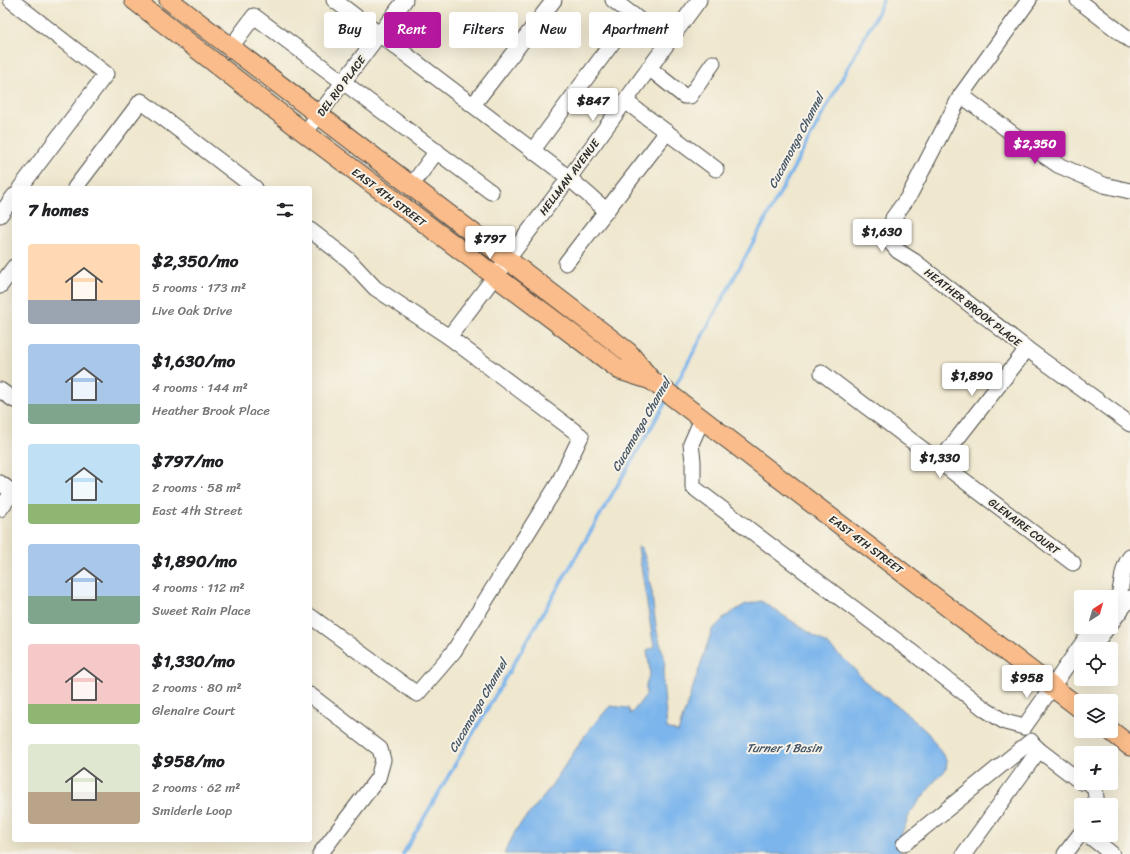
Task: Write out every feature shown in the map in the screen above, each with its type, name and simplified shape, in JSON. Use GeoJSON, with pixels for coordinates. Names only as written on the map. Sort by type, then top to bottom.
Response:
{"type":"FeatureCollection","features":[{"type":"Feature","properties":{"kind":"main road","name":"EAST 4TH STREET"},"geometry":{"type":"LineString","coordinates":[[134,0],[305,133],[620,370],[651,380]]}},
{"type":"Feature","properties":{"kind":"main road","name":"EAST 4TH STREET"},"geometry":{"type":"LineString","coordinates":[[169,0],[628,352],[651,380],[1074,704]]}},
{"type":"Feature","properties":{"kind":"main road"},"geometry":{"type":"LineString","coordinates":[[1118,737],[1130,746]]}},
{"type":"Feature","properties":{"kind":"street"},"geometry":{"type":"LineString","coordinates":[[334,0],[533,150],[607,210]]}},
{"type":"Feature","properties":{"kind":"street"},"geometry":{"type":"LineString","coordinates":[[473,105],[554,0]]}},
{"type":"Feature","properties":{"kind":"street","name":"HELLMAN AVENUE"},"geometry":{"type":"LineString","coordinates":[[683,22],[699,0]]}},
{"type":"Feature","properties":{"kind":"street","name":"HEATHER BROOK PLACE"},"geometry":{"type":"LineString","coordinates":[[1029,0],[1025,8],[961,95],[909,196],[893,218],[889,241],[898,251],[914,260],[1027,349],[1130,424]]}},
{"type":"Feature","properties":{"kind":"street"},"geometry":{"type":"LineString","coordinates":[[1078,0],[1130,40]]}},
{"type":"Feature","properties":{"kind":"street"},"geometry":{"type":"LineString","coordinates":[[14,1],[106,74],[22,186]]}},
{"type":"Feature","properties":{"kind":"street","name":"DEL RIO PLACE"},"geometry":{"type":"LineString","coordinates":[[305,133],[380,34],[400,2]]}},
{"type":"Feature","properties":{"kind":"street"},"geometry":{"type":"LineString","coordinates":[[533,150],[626,6]]}},
{"type":"Feature","properties":{"kind":"street"},"geometry":{"type":"LineString","coordinates":[[231,47],[254,16],[491,192]]}},
{"type":"Feature","properties":{"kind":"street","name":"HELLMAN AVENUE"},"geometry":{"type":"LineString","coordinates":[[450,337],[664,48]]}},
{"type":"Feature","properties":{"kind":"street"},"geometry":{"type":"LineString","coordinates":[[649,68],[684,96],[690,96],[713,63]]}},
{"type":"Feature","properties":{"kind":"street"},"geometry":{"type":"LineString","coordinates":[[961,95],[1012,134],[1058,165],[1104,185],[1130,191]]}},
{"type":"Feature","properties":{"kind":"street"},"geometry":{"type":"LineString","coordinates":[[77,186],[141,101],[252,186]]}},
{"type":"Feature","properties":{"kind":"street"},"geometry":{"type":"LineString","coordinates":[[625,101],[716,169]]}},
{"type":"Feature","properties":{"kind":"street"},"geometry":{"type":"LineString","coordinates":[[566,263],[667,132]]}},
{"type":"Feature","properties":{"kind":"street"},"geometry":{"type":"LineString","coordinates":[[411,186],[437,152]]}},
{"type":"Feature","properties":{"kind":"street"},"geometry":{"type":"LineString","coordinates":[[0,215],[12,199]]}},
{"type":"Feature","properties":{"kind":"street"},"geometry":{"type":"LineString","coordinates":[[312,232],[349,260],[375,288],[450,337],[581,436],[558,484],[454,651],[417,694],[312,617]]}},
{"type":"Feature","properties":{"kind":"street"},"geometry":{"type":"LineString","coordinates":[[0,286],[12,270]]}},
{"type":"Feature","properties":{"kind":"street"},"geometry":{"type":"LineString","coordinates":[[939,462],[1027,349]]}},
{"type":"Feature","properties":{"kind":"street","name":"GLENAIRE COURT"},"geometry":{"type":"LineString","coordinates":[[822,373],[1073,564]]}},
{"type":"Feature","properties":{"kind":"street"},"geometry":{"type":"LineString","coordinates":[[0,390],[12,399]]}},
{"type":"Feature","properties":{"kind":"street"},"geometry":{"type":"LineString","coordinates":[[702,419],[691,444],[693,461],[693,487],[986,710],[1005,722],[1024,727]]}},
{"type":"Feature","properties":{"kind":"street"},"geometry":{"type":"LineString","coordinates":[[0,483],[12,492]]}},
{"type":"Feature","properties":{"kind":"street"},"geometry":{"type":"LineString","coordinates":[[0,509],[12,494]]}},
{"type":"Feature","properties":{"kind":"street"},"geometry":{"type":"LineString","coordinates":[[1118,595],[1120,592],[1125,564],[1130,557]]}},
{"type":"Feature","properties":{"kind":"street"},"geometry":{"type":"LineString","coordinates":[[1118,614],[1130,598]]}},
{"type":"Feature","properties":{"kind":"street"},"geometry":{"type":"LineString","coordinates":[[1024,727],[1053,688],[1066,664],[1089,634]]}},
{"type":"Feature","properties":{"kind":"street"},"geometry":{"type":"LineString","coordinates":[[1096,642],[1103,634]]}},
{"type":"Feature","properties":{"kind":"street"},"geometry":{"type":"LineString","coordinates":[[1053,688],[1074,671]]}},
{"type":"Feature","properties":{"kind":"street"},"geometry":{"type":"LineString","coordinates":[[312,697],[380,749],[383,760],[378,778],[320,854]]}},
{"type":"Feature","properties":{"kind":"street"},"geometry":{"type":"LineString","coordinates":[[1024,727],[1026,734],[1035,745]]}},
{"type":"Feature","properties":{"kind":"street"},"geometry":{"type":"LineString","coordinates":[[964,854],[1035,745]]}},
{"type":"Feature","properties":{"kind":"street"},"geometry":{"type":"LineString","coordinates":[[904,844],[1035,745],[1044,745],[1074,769]]}},
{"type":"Feature","properties":{"kind":"street"},"geometry":{"type":"LineString","coordinates":[[1065,854],[1074,842]]}},
{"type":"Feature","properties":{"kind":"street"},"geometry":{"type":"LineString","coordinates":[[1097,842],[1112,854]]}},
{"type":"Feature","properties":{"kind":"water","name":"Turner 1 Basin"},"geometry":{"type":"Polygon","coordinates":[[[638,547],[642,548],[649,571],[649,581],[652,592],[657,632],[665,661],[663,681],[667,728],[678,732],[712,630],[725,617],[744,605],[761,601],[827,644],[852,666],[863,680],[901,709],[928,733],[947,761],[946,770],[938,777],[910,813],[898,843],[901,854],[504,854],[517,828],[545,795],[588,731],[610,706],[628,708],[631,714],[646,695],[646,685],[650,672],[647,650],[654,647],[638,547]]]}},
{"type":"Feature","properties":{"kind":"waterway","name":"Cucamonga Channel"},"geometry":{"type":"LineString","coordinates":[[673,390],[877,14],[883,0]]}},
{"type":"Feature","properties":{"kind":"waterway","name":"Cucamonga Channel"},"geometry":{"type":"LineString","coordinates":[[403,854],[667,400]]}}]}
